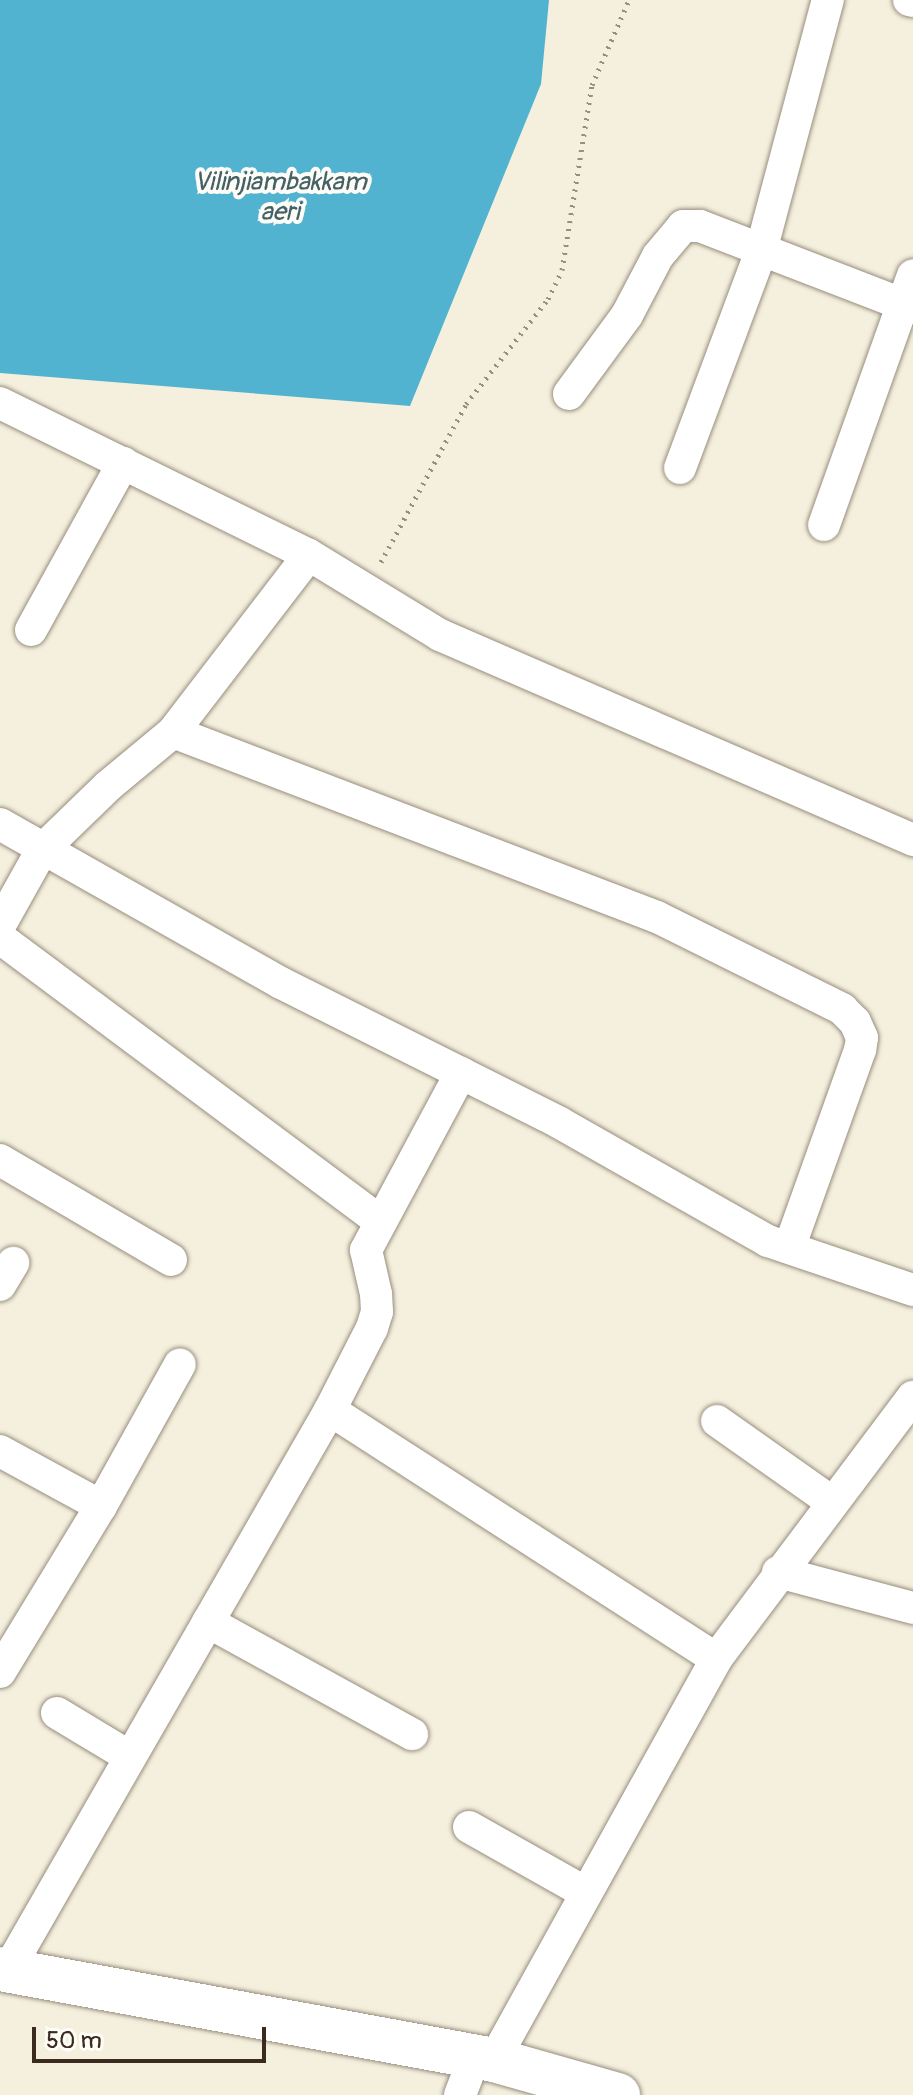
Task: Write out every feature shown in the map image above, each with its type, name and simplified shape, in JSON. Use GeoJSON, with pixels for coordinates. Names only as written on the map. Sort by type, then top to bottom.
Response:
{"type":"FeatureCollection","features":[{"type":"Feature","properties":{"kind":"street"},"geometry":{"type":"LineString","coordinates":[[680,468],[761,251],[828,0]]}},
{"type":"Feature","properties":{"kind":"street"},"geometry":{"type":"LineString","coordinates":[[569,394],[627,315],[658,256],[683,226],[700,226],[761,251],[910,296],[824,525]]}},
{"type":"Feature","properties":{"kind":"street"},"geometry":{"type":"LineString","coordinates":[[0,403],[309,555],[367,587],[440,635],[913,840]]}},
{"type":"Feature","properties":{"kind":"street"},"geometry":{"type":"LineString","coordinates":[[31,630],[123,463]]}},
{"type":"Feature","properties":{"kind":"street"},"geometry":{"type":"LineString","coordinates":[[0,925],[42,850],[108,786],[173,732],[309,555]]}},
{"type":"Feature","properties":{"kind":"street"},"geometry":{"type":"LineString","coordinates":[[173,732],[657,917],[842,1009],[859,1030],[862,1038],[860,1050],[789,1248]]}},
{"type":"Feature","properties":{"kind":"street"},"geometry":{"type":"LineString","coordinates":[[0,824],[281,983],[560,1123],[768,1241],[913,1290]]}},
{"type":"Feature","properties":{"kind":"street"},"geometry":{"type":"LineString","coordinates":[[0,938],[379,1221]]}},
{"type":"Feature","properties":{"kind":"street"},"geometry":{"type":"LineString","coordinates":[[461,1073],[366,1250],[377,1312],[330,1410],[4,1969],[476,2071],[618,2095]]}},
{"type":"Feature","properties":{"kind":"street"},"geometry":{"type":"LineString","coordinates":[[0,1160],[171,1260]]}},
{"type":"Feature","properties":{"kind":"street"},"geometry":{"type":"LineString","coordinates":[[0,1672],[101,1506],[180,1364]]}},
{"type":"Feature","properties":{"kind":"street"},"geometry":{"type":"LineString","coordinates":[[476,2071],[586,1893],[716,1659],[778,1572],[913,1397]]}},
{"type":"Feature","properties":{"kind":"street"},"geometry":{"type":"LineString","coordinates":[[330,1410],[716,1659]]}},
{"type":"Feature","properties":{"kind":"street"},"geometry":{"type":"LineString","coordinates":[[717,1421],[832,1502]]}},
{"type":"Feature","properties":{"kind":"street"},"geometry":{"type":"LineString","coordinates":[[0,1451],[101,1506]]}},
{"type":"Feature","properties":{"kind":"street"},"geometry":{"type":"LineString","coordinates":[[778,1572],[913,1608]]}},
{"type":"Feature","properties":{"kind":"street"},"geometry":{"type":"LineString","coordinates":[[208,1622],[412,1734]]}},
{"type":"Feature","properties":{"kind":"street"},"geometry":{"type":"LineString","coordinates":[[57,1713],[130,1757]]}},
{"type":"Feature","properties":{"kind":"street"},"geometry":{"type":"LineString","coordinates":[[469,1827],[586,1893]]}},
{"type":"Feature","properties":{"kind":"path"},"geometry":{"type":"LineString","coordinates":[[367,587],[466,404],[548,299],[562,270],[592,85],[629,0]]}},
{"type":"Feature","properties":{"kind":"water","name":"Vilinjiambakkam aeri"},"geometry":{"type":"Polygon","coordinates":[[[0,0],[549,0],[541,84],[410,406],[0,373],[0,0]]]}}]}
